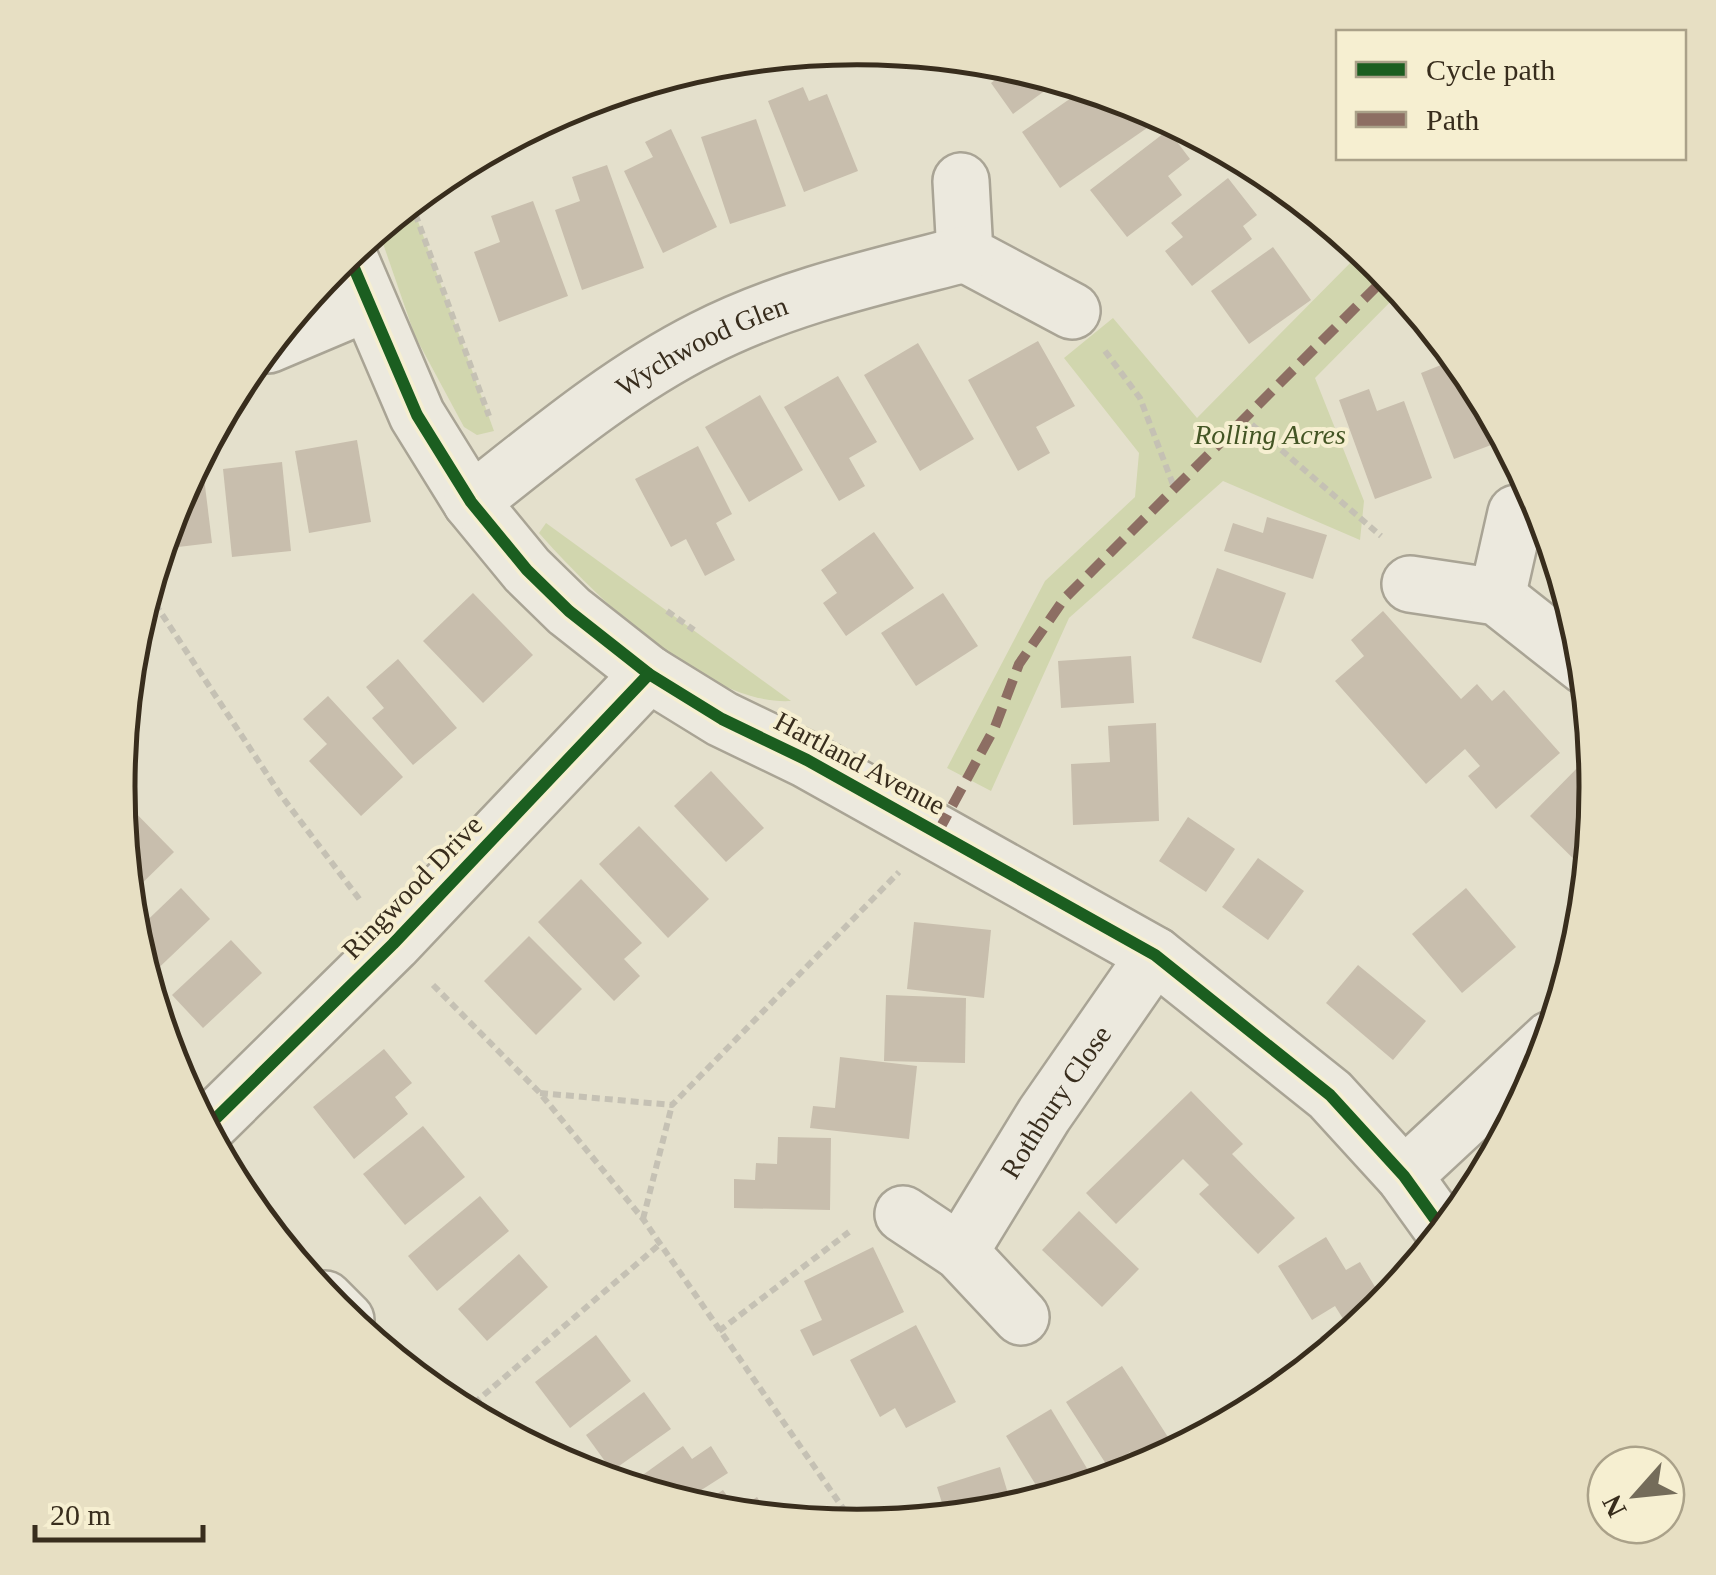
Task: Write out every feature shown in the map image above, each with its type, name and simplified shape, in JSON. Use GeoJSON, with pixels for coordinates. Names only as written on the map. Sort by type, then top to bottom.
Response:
{"type":"FeatureCollection","features":[{"type":"Feature","properties":{"kind":"street"},"geometry":{"type":"LineString","coordinates":[[961,182],[965,254],[1072,310]]}},
{"type":"Feature","properties":{"kind":"street","name":"Wychwood Glen"},"geometry":{"type":"LineString","coordinates":[[490,487],[606,395],[704,338],[818,292],[965,254]]}},
{"type":"Feature","properties":{"kind":"street","name":"Hartland Avenue"},"geometry":{"type":"LineString","coordinates":[[319,307],[356,279],[417,416],[490,487],[527,570],[569,611],[648,674],[722,719],[938,832],[1155,955],[1330,1096],[1404,1176],[1436,1221]]}},
{"type":"Feature","properties":{"kind":"street"},"geometry":{"type":"LineString","coordinates":[[1497,597],[1516,514]]}},
{"type":"Feature","properties":{"kind":"street"},"geometry":{"type":"LineString","coordinates":[[1410,584],[1497,597],[1568,653]]}},
{"type":"Feature","properties":{"kind":"street","name":"Ringwood Drive"},"geometry":{"type":"LineString","coordinates":[[216,1119],[393,944],[648,674]]}},
{"type":"Feature","properties":{"kind":"street","name":"Rothbury Close"},"geometry":{"type":"LineString","coordinates":[[960,1252],[1044,1115],[1155,955]]}},
{"type":"Feature","properties":{"kind":"street"},"geometry":{"type":"LineString","coordinates":[[1404,1176],[1526,1063]]}},
{"type":"Feature","properties":{"kind":"street"},"geometry":{"type":"LineString","coordinates":[[903,1214],[960,1252],[1021,1317]]}},
{"type":"Feature","properties":{"kind":"path"},"geometry":{"type":"LineString","coordinates":[[415,216],[490,487]]}},
{"type":"Feature","properties":{"kind":"path"},"geometry":{"type":"LineString","coordinates":[[1072,310],[1140,398],[1174,487]]}},
{"type":"Feature","properties":{"kind":"path"},"geometry":{"type":"LineString","coordinates":[[1242,416],[1388,541],[1410,584]]}},
{"type":"Feature","properties":{"kind":"path"},"geometry":{"type":"LineString","coordinates":[[653,601],[699,634]]}},
{"type":"Feature","properties":{"kind":"path"},"geometry":{"type":"LineString","coordinates":[[158,608],[280,794],[393,944],[539,1092],[643,1219],[844,1509]]}},
{"type":"Feature","properties":{"kind":"path"},"geometry":{"type":"LineString","coordinates":[[643,1219],[672,1105],[938,832]]}},
{"type":"Feature","properties":{"kind":"path"},"geometry":{"type":"LineString","coordinates":[[539,1092],[672,1105]]}},
{"type":"Feature","properties":{"kind":"path"},"geometry":{"type":"LineString","coordinates":[[719,1330],[879,1209],[903,1214]]}},
{"type":"Feature","properties":{"kind":"path"},"geometry":{"type":"LineString","coordinates":[[477,1401],[660,1244]]}},
{"type":"Feature","properties":{"kind":"green space"},"geometry":{"type":"Polygon","coordinates":[[[416,216],[494,431],[477,435],[464,427],[415,336],[383,243],[416,216]]]}},
{"type":"Feature","properties":{"kind":"green space","name":"Rolling Acres"},"geometry":{"type":"Polygon","coordinates":[[[1352,261],[1391,301],[1315,378],[1364,501],[1360,540],[1223,481],[1069,618],[991,791],[947,768],[1045,581],[1135,497],[1139,453],[1064,358],[1113,318],[1197,418],[1352,261]]]}},
{"type":"Feature","properties":{"kind":"green space"},"geometry":{"type":"Polygon","coordinates":[[[546,523],[791,701],[758,698],[723,685],[653,642],[589,586],[539,533],[546,523]]]}},
{"type":"Feature","properties":{"kind":"building"},"geometry":{"type":"Polygon","coordinates":[[[997,79],[1046,90],[1013,114],[991,83],[997,79]]]}},
{"type":"Feature","properties":{"kind":"building"},"geometry":{"type":"Polygon","coordinates":[[[803,87],[809,101],[827,94],[858,171],[804,192],[768,101],[803,87]]]}},
{"type":"Feature","properties":{"kind":"building"},"geometry":{"type":"Polygon","coordinates":[[[1072,98],[1147,128],[1060,188],[1022,132],[1072,98]]]}},
{"type":"Feature","properties":{"kind":"building"},"geometry":{"type":"Polygon","coordinates":[[[756,119],[786,206],[730,224],[701,137],[756,119]]]}},
{"type":"Feature","properties":{"kind":"building"},"geometry":{"type":"Polygon","coordinates":[[[671,129],[717,227],[663,253],[624,171],[653,157],[645,142],[671,129]]]}},
{"type":"Feature","properties":{"kind":"building"},"geometry":{"type":"Polygon","coordinates":[[[1164,133],[1174,138],[1190,159],[1168,176],[1182,195],[1127,237],[1090,190],[1164,133]]]}},
{"type":"Feature","properties":{"kind":"building"},"geometry":{"type":"Polygon","coordinates":[[[607,165],[644,268],[582,290],[555,210],[580,201],[572,177],[607,165]]]}},
{"type":"Feature","properties":{"kind":"building"},"geometry":{"type":"Polygon","coordinates":[[[1228,178],[1257,215],[1243,226],[1252,239],[1192,286],[1165,251],[1183,237],[1171,223],[1228,178]]]}},
{"type":"Feature","properties":{"kind":"building"},"geometry":{"type":"Polygon","coordinates":[[[533,201],[568,296],[499,322],[474,252],[500,242],[491,216],[533,201]]]}},
{"type":"Feature","properties":{"kind":"building"},"geometry":{"type":"Polygon","coordinates":[[[1273,247],[1311,300],[1249,344],[1211,291],[1273,247]]]}},
{"type":"Feature","properties":{"kind":"building"},"geometry":{"type":"Polygon","coordinates":[[[1038,341],[1075,406],[1036,427],[1050,453],[1018,471],[968,380],[1038,341]]]}},
{"type":"Feature","properties":{"kind":"building"},"geometry":{"type":"Polygon","coordinates":[[[918,343],[974,439],[920,471],[864,375],[918,343]]]}},
{"type":"Feature","properties":{"kind":"building"},"geometry":{"type":"Polygon","coordinates":[[[1443,364],[1493,444],[1454,459],[1421,373],[1443,364]]]}},
{"type":"Feature","properties":{"kind":"building"},"geometry":{"type":"Polygon","coordinates":[[[838,376],[877,442],[849,458],[865,486],[839,501],[784,407],[838,376]]]}},
{"type":"Feature","properties":{"kind":"building"},"geometry":{"type":"Polygon","coordinates":[[[1369,389],[1377,411],[1404,401],[1432,478],[1375,499],[1339,400],[1369,389]]]}},
{"type":"Feature","properties":{"kind":"building"},"geometry":{"type":"Polygon","coordinates":[[[760,395],[803,470],[749,502],[705,427],[760,395]]]}},
{"type":"Feature","properties":{"kind":"building"},"geometry":{"type":"Polygon","coordinates":[[[357,440],[371,522],[309,533],[295,451],[357,440]]]}},
{"type":"Feature","properties":{"kind":"building"},"geometry":{"type":"Polygon","coordinates":[[[698,446],[732,514],[716,523],[735,560],[705,576],[686,539],[671,547],[635,479],[698,446]]]}},
{"type":"Feature","properties":{"kind":"building"},"geometry":{"type":"Polygon","coordinates":[[[282,462],[291,551],[232,557],[223,469],[282,462]]]}},
{"type":"Feature","properties":{"kind":"building"},"geometry":{"type":"Polygon","coordinates":[[[204,480],[212,543],[177,547],[204,480]]]}},
{"type":"Feature","properties":{"kind":"building"},"geometry":{"type":"Polygon","coordinates":[[[1267,517],[1327,535],[1313,579],[1224,551],[1233,523],[1263,533],[1267,517]]]}},
{"type":"Feature","properties":{"kind":"building"},"geometry":{"type":"Polygon","coordinates":[[[874,532],[914,588],[846,636],[823,603],[837,593],[821,570],[874,532]]]}},
{"type":"Feature","properties":{"kind":"building"},"geometry":{"type":"Polygon","coordinates":[[[1217,568],[1286,593],[1261,663],[1192,638],[1217,568]]]}},
{"type":"Feature","properties":{"kind":"building"},"geometry":{"type":"Polygon","coordinates":[[[473,593],[533,655],[483,703],[423,641],[473,593]]]}},
{"type":"Feature","properties":{"kind":"building"},"geometry":{"type":"Polygon","coordinates":[[[943,593],[978,646],[916,686],[881,633],[943,593]]]}},
{"type":"Feature","properties":{"kind":"building"},"geometry":{"type":"Polygon","coordinates":[[[1383,611],[1461,699],[1477,684],[1492,701],[1504,690],[1560,753],[1496,809],[1468,776],[1480,766],[1465,749],[1426,784],[1335,681],[1364,656],[1351,640],[1383,611]]]}},
{"type":"Feature","properties":{"kind":"building"},"geometry":{"type":"Polygon","coordinates":[[[1131,656],[1134,703],[1061,708],[1058,661],[1131,656]]]}},
{"type":"Feature","properties":{"kind":"building"},"geometry":{"type":"Polygon","coordinates":[[[398,659],[457,728],[413,765],[372,718],[384,708],[366,687],[398,659]]]}},
{"type":"Feature","properties":{"kind":"building"},"geometry":{"type":"Polygon","coordinates":[[[328,696],[403,777],[361,816],[309,761],[327,744],[303,719],[328,696]]]}},
{"type":"Feature","properties":{"kind":"building"},"geometry":{"type":"Polygon","coordinates":[[[1156,723],[1159,821],[1073,825],[1071,764],[1110,762],[1108,726],[1156,723]]]}},
{"type":"Feature","properties":{"kind":"building"},"geometry":{"type":"Polygon","coordinates":[[[1580,766],[1576,861],[1530,816],[1580,766]]]}},
{"type":"Feature","properties":{"kind":"building"},"geometry":{"type":"Polygon","coordinates":[[[711,771],[764,828],[726,862],[674,806],[711,771]]]}},
{"type":"Feature","properties":{"kind":"building"},"geometry":{"type":"Polygon","coordinates":[[[136,813],[174,852],[142,883],[136,813]]]}},
{"type":"Feature","properties":{"kind":"building"},"geometry":{"type":"Polygon","coordinates":[[[1188,817],[1235,849],[1206,892],[1159,861],[1188,817]]]}},
{"type":"Feature","properties":{"kind":"building"},"geometry":{"type":"Polygon","coordinates":[[[639,826],[709,899],[668,938],[599,864],[639,826]]]}},
{"type":"Feature","properties":{"kind":"building"},"geometry":{"type":"Polygon","coordinates":[[[1258,858],[1304,891],[1268,940],[1222,907],[1258,858]]]}},
{"type":"Feature","properties":{"kind":"building"},"geometry":{"type":"Polygon","coordinates":[[[581,879],[642,943],[624,959],[640,976],[614,1001],[538,922],[581,879]]]}},
{"type":"Feature","properties":{"kind":"building"},"geometry":{"type":"Polygon","coordinates":[[[181,888],[210,919],[159,968],[148,920],[181,888]]]}},
{"type":"Feature","properties":{"kind":"building"},"geometry":{"type":"Polygon","coordinates":[[[1466,888],[1516,947],[1462,993],[1412,934],[1466,888]]]}},
{"type":"Feature","properties":{"kind":"building"},"geometry":{"type":"Polygon","coordinates":[[[914,922],[991,930],[984,998],[907,989],[914,922]]]}},
{"type":"Feature","properties":{"kind":"building"},"geometry":{"type":"Polygon","coordinates":[[[529,936],[582,989],[536,1035],[484,981],[529,936]]]}},
{"type":"Feature","properties":{"kind":"building"},"geometry":{"type":"Polygon","coordinates":[[[231,940],[262,973],[203,1028],[172,995],[231,940]]]}},
{"type":"Feature","properties":{"kind":"building"},"geometry":{"type":"Polygon","coordinates":[[[1358,965],[1426,1021],[1393,1060],[1326,1003],[1358,965]]]}},
{"type":"Feature","properties":{"kind":"building"},"geometry":{"type":"Polygon","coordinates":[[[886,995],[966,998],[965,1063],[884,1061],[886,995]]]}},
{"type":"Feature","properties":{"kind":"building"},"geometry":{"type":"Polygon","coordinates":[[[384,1049],[412,1083],[395,1097],[408,1114],[354,1159],[313,1107],[384,1049]]]}},
{"type":"Feature","properties":{"kind":"building"},"geometry":{"type":"Polygon","coordinates":[[[840,1057],[917,1066],[909,1139],[810,1128],[813,1106],[835,1108],[840,1057]]]}},
{"type":"Feature","properties":{"kind":"building"},"geometry":{"type":"Polygon","coordinates":[[[1191,1091],[1243,1144],[1232,1154],[1295,1218],[1258,1254],[1199,1194],[1209,1185],[1183,1159],[1116,1224],[1086,1193],[1191,1091]]]}},
{"type":"Feature","properties":{"kind":"building"},"geometry":{"type":"Polygon","coordinates":[[[423,1126],[465,1177],[405,1225],[363,1174],[423,1126]]]}},
{"type":"Feature","properties":{"kind":"building"},"geometry":{"type":"Polygon","coordinates":[[[778,1137],[831,1138],[830,1210],[734,1208],[734,1179],[755,1180],[756,1163],[777,1164],[778,1137]]]}},
{"type":"Feature","properties":{"kind":"building"},"geometry":{"type":"Polygon","coordinates":[[[480,1196],[509,1231],[437,1291],[408,1256],[480,1196]]]}},
{"type":"Feature","properties":{"kind":"building"},"geometry":{"type":"Polygon","coordinates":[[[1079,1211],[1139,1269],[1102,1307],[1042,1250],[1079,1211]]]}},
{"type":"Feature","properties":{"kind":"building"},"geometry":{"type":"Polygon","coordinates":[[[1326,1237],[1346,1270],[1360,1262],[1377,1290],[1344,1321],[1335,1306],[1312,1320],[1278,1266],[1326,1237]]]}},
{"type":"Feature","properties":{"kind":"building"},"geometry":{"type":"Polygon","coordinates":[[[873,1247],[904,1312],[813,1356],[800,1330],[822,1320],[804,1281],[873,1247]]]}},
{"type":"Feature","properties":{"kind":"building"},"geometry":{"type":"Polygon","coordinates":[[[519,1254],[548,1287],[487,1341],[458,1309],[519,1254]]]}},
{"type":"Feature","properties":{"kind":"building"},"geometry":{"type":"Polygon","coordinates":[[[916,1325],[956,1402],[906,1428],[895,1408],[880,1417],[850,1360],[916,1325]]]}},
{"type":"Feature","properties":{"kind":"building"},"geometry":{"type":"Polygon","coordinates":[[[596,1335],[631,1381],[570,1428],[535,1382],[596,1335]]]}},
{"type":"Feature","properties":{"kind":"building"},"geometry":{"type":"Polygon","coordinates":[[[1122,1366],[1169,1439],[1132,1456],[1130,1452],[1107,1465],[1066,1402],[1122,1366]]]}},
{"type":"Feature","properties":{"kind":"building"},"geometry":{"type":"Polygon","coordinates":[[[644,1392],[671,1429],[616,1468],[608,1465],[586,1435],[644,1392]]]}},
{"type":"Feature","properties":{"kind":"building"},"geometry":{"type":"Polygon","coordinates":[[[1051,1409],[1089,1472],[1037,1487],[1006,1436],[1051,1409]]]}},
{"type":"Feature","properties":{"kind":"building"},"geometry":{"type":"Polygon","coordinates":[[[683,1446],[692,1459],[711,1446],[728,1473],[699,1492],[641,1476],[683,1446]]]}},
{"type":"Feature","properties":{"kind":"building"},"geometry":{"type":"Polygon","coordinates":[[[1000,1467],[1008,1494],[943,1505],[937,1487],[1000,1467]]]}},
{"type":"Feature","properties":{"kind":"marked path"},"geometry":{"type":"LineString","coordinates":[[938,832],[995,727],[1019,664],[1064,599],[1377,286]]}},
{"type":"Feature","properties":{"kind":"cycle path"},"geometry":{"type":"LineString","coordinates":[[355,270],[417,415],[471,502],[527,570],[569,611],[649,674],[722,719],[807,760],[1155,955],[1330,1095],[1404,1176],[1436,1220]]}},
{"type":"Feature","properties":{"kind":"cycle path"},"geometry":{"type":"LineString","coordinates":[[216,1118],[393,944],[649,674]]}}]}
